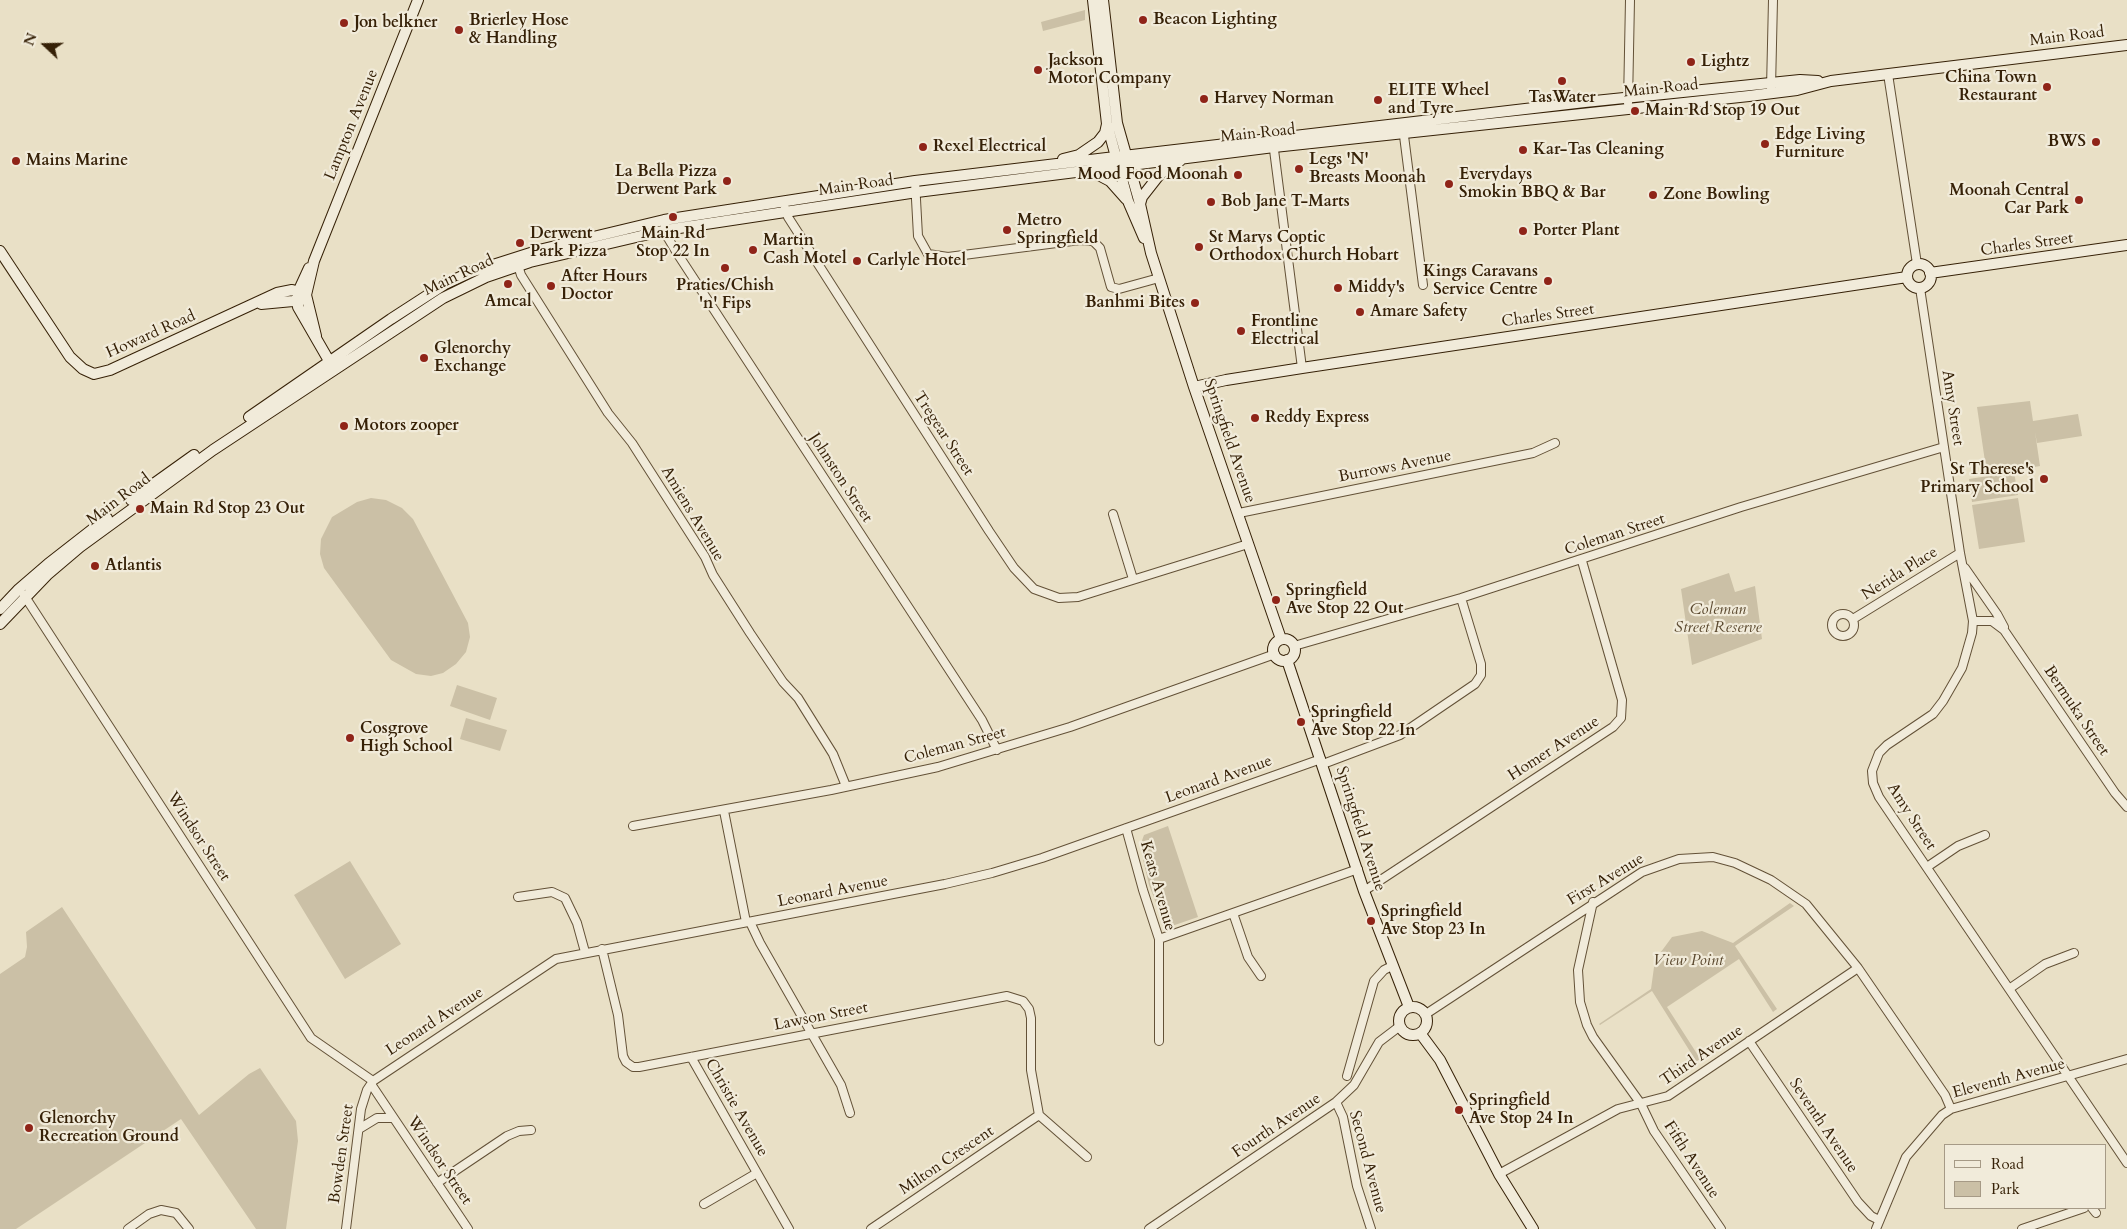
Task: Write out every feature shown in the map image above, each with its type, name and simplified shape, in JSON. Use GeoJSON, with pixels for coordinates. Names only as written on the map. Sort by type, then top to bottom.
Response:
{"type":"FeatureCollection","features":[{"type":"Feature","properties":{"kind":"street","name":"Lampton Avenue"},"geometry":{"type":"LineString","coordinates":[[301,296],[418,0]]}},
{"type":"Feature","properties":{"kind":"street"},"geometry":{"type":"LineString","coordinates":[[1093,0],[1107,124],[1122,161]]}},
{"type":"Feature","properties":{"kind":"street"},"geometry":{"type":"LineString","coordinates":[[1103,0],[1122,161]]}},
{"type":"Feature","properties":{"kind":"street"},"geometry":{"type":"LineString","coordinates":[[1628,102],[1630,0]]}},
{"type":"Feature","properties":{"kind":"street"},"geometry":{"type":"LineString","coordinates":[[1771,88],[1773,0]]}},
{"type":"Feature","properties":{"kind":"street","name":"Main Road"},"geometry":{"type":"LineString","coordinates":[[916,187],[1091,171],[1122,161],[1628,102],[1771,88],[2127,45]]}},
{"type":"Feature","properties":{"kind":"street"},"geometry":{"type":"LineString","coordinates":[[1888,74],[1917,264]]}},
{"type":"Feature","properties":{"kind":"street"},"geometry":{"type":"LineString","coordinates":[[1036,166],[1079,155],[1103,137],[1107,124]]}},
{"type":"Feature","properties":{"kind":"street"},"geometry":{"type":"LineString","coordinates":[[1403,128],[1423,285]]}},
{"type":"Feature","properties":{"kind":"street"},"geometry":{"type":"LineString","coordinates":[[1274,143],[1302,368]]}},
{"type":"Feature","properties":{"kind":"street","name":"Main Road"},"geometry":{"type":"LineString","coordinates":[[0,609],[113,521],[332,365],[442,298],[516,262],[665,225],[784,205],[916,187],[1036,166],[1187,157],[1274,143]]}},
{"type":"Feature","properties":{"kind":"street"},"geometry":{"type":"LineString","coordinates":[[1140,204],[1142,197],[1160,174],[1187,157]]}},
{"type":"Feature","properties":{"kind":"street","name":"Springfield Avenue"},"geometry":{"type":"LineString","coordinates":[[1122,161],[1128,201],[1151,253]]}},
{"type":"Feature","properties":{"kind":"street","name":"Springfield Avenue"},"geometry":{"type":"LineString","coordinates":[[1122,161],[1140,204],[1151,253],[1194,387],[1281,639]]}},
{"type":"Feature","properties":{"kind":"street"},"geometry":{"type":"LineString","coordinates":[[1091,171],[1110,181],[1128,201]]}},
{"type":"Feature","properties":{"kind":"street"},"geometry":{"type":"LineString","coordinates":[[916,187],[918,236],[928,254],[935,256],[957,256],[1080,240],[1093,241],[1101,252],[1111,287],[1119,289],[1159,278]]}},
{"type":"Feature","properties":{"kind":"street","name":"Tregear Street"},"geometry":{"type":"LineString","coordinates":[[784,205],[989,531],[1027,584],[1042,593],[1068,598],[1248,544]]}},
{"type":"Feature","properties":{"kind":"street","name":"Johnston Street"},"geometry":{"type":"LineString","coordinates":[[665,225],[668,238],[677,253],[982,720],[997,750]]}},
{"type":"Feature","properties":{"kind":"street","name":"Charles Street"},"geometry":{"type":"LineString","coordinates":[[1930,273],[2127,245]]}},
{"type":"Feature","properties":{"kind":"street","name":"Howard Road"},"geometry":{"type":"LineString","coordinates":[[0,251],[70,357],[83,369],[94,374],[110,370],[253,306],[272,295],[289,290],[301,296]]}},
{"type":"Feature","properties":{"kind":"street","name":"Lampton Avenue"},"geometry":{"type":"LineString","coordinates":[[301,296],[306,272],[314,261]]}},
{"type":"Feature","properties":{"kind":"street","name":"Amiens Avenue"},"geometry":{"type":"LineString","coordinates":[[516,262],[608,413],[632,444],[705,557],[713,575],[750,633],[783,682],[798,698],[836,760],[846,786]]}},
{"type":"Feature","properties":{"kind":"street"},"geometry":{"type":"LineString","coordinates":[[1917,264],[1924,265],[1930,273],[1927,284],[1920,288],[1913,287],[1907,277],[1908,270],[1917,264]]}},
{"type":"Feature","properties":{"kind":"street"},"geometry":{"type":"LineString","coordinates":[[272,295],[306,272]]}},
{"type":"Feature","properties":{"kind":"street","name":"Charles Street"},"geometry":{"type":"LineString","coordinates":[[1194,387],[1302,368],[1907,277]]}},
{"type":"Feature","properties":{"kind":"street","name":"Amy Street"},"geometry":{"type":"LineString","coordinates":[[1920,288],[1960,553],[1973,620],[1966,658],[1943,701],[1933,714],[1883,749],[1876,759],[1872,771],[1873,783],[1879,797],[2127,1164]]}},
{"type":"Feature","properties":{"kind":"street"},"geometry":{"type":"LineString","coordinates":[[301,296],[301,315],[316,336],[332,365]]}},
{"type":"Feature","properties":{"kind":"street","name":"Howard Road"},"geometry":{"type":"LineString","coordinates":[[253,306],[301,296]]}},
{"type":"Feature","properties":{"kind":"street","name":"Burrows Avenue"},"geometry":{"type":"LineString","coordinates":[[1239,513],[1533,453],[1555,443]]}},
{"type":"Feature","properties":{"kind":"street","name":"Coleman Street"},"geometry":{"type":"LineString","coordinates":[[1294,646],[1582,561],[1741,507],[1944,447]]}},
{"type":"Feature","properties":{"kind":"street"},"geometry":{"type":"LineString","coordinates":[[1113,514],[1133,579]]}},
{"type":"Feature","properties":{"kind":"street","name":"Nerida Place"},"geometry":{"type":"LineString","coordinates":[[1853,619],[1960,553]]}},
{"type":"Feature","properties":{"kind":"street","name":"Homer Avenue"},"geometry":{"type":"LineString","coordinates":[[1364,890],[1613,727],[1621,718],[1622,700],[1582,561]]}},
{"type":"Feature","properties":{"kind":"street","name":"Bermuka Street"},"geometry":{"type":"LineString","coordinates":[[1962,564],[1997,614],[2004,630],[2115,793],[2127,807]]}},
{"type":"Feature","properties":{"kind":"street","name":"Main Road"},"geometry":{"type":"LineString","coordinates":[[0,624],[22,593]]}},
{"type":"Feature","properties":{"kind":"street","name":"Windsor Street"},"geometry":{"type":"LineString","coordinates":[[22,593],[311,1038],[372,1082],[393,1118],[468,1229]]}},
{"type":"Feature","properties":{"kind":"street","name":"Leonard Avenue"},"geometry":{"type":"LineString","coordinates":[[372,1082],[552,962],[586,952],[983,875],[1042,858],[1400,736],[1475,684],[1480,675],[1481,664],[1461,598]]}},
{"type":"Feature","properties":{"kind":"street"},"geometry":{"type":"LineString","coordinates":[[1973,620],[1992,620],[2004,630]]}},
{"type":"Feature","properties":{"kind":"street"},"geometry":{"type":"LineString","coordinates":[[1281,639],[1288,640],[1294,646],[1293,656],[1287,660],[1281,660],[1274,654],[1275,645],[1281,639]]}},
{"type":"Feature","properties":{"kind":"street","name":"Coleman Street"},"geometry":{"type":"LineString","coordinates":[[632,826],[916,772],[997,750],[1070,727],[1274,654]]}},
{"type":"Feature","properties":{"kind":"street","name":"Springfield Avenue"},"geometry":{"type":"LineString","coordinates":[[1287,660],[1364,890],[1409,1007]]}},
{"type":"Feature","properties":{"kind":"street"},"geometry":{"type":"LineString","coordinates":[[724,810],[748,922],[842,1085],[850,1113]]}},
{"type":"Feature","properties":{"kind":"street","name":"Keats Avenue"},"geometry":{"type":"LineString","coordinates":[[1126,828],[1159,940],[1159,1041]]}},
{"type":"Feature","properties":{"kind":"street"},"geometry":{"type":"LineString","coordinates":[[1927,867],[1958,846],[1984,835]]}},
{"type":"Feature","properties":{"kind":"street","name":"First Avenue"},"geometry":{"type":"LineString","coordinates":[[1426,1014],[1634,876],[1661,864],[1691,857],[1723,859],[1771,880],[1796,895],[1806,904],[1858,968],[1945,1095],[1951,1109]]}},
{"type":"Feature","properties":{"kind":"street"},"geometry":{"type":"LineString","coordinates":[[1159,940],[1358,869]]}},
{"type":"Feature","properties":{"kind":"street"},"geometry":{"type":"LineString","coordinates":[[518,897],[552,892],[565,898],[577,922],[586,952]]}},
{"type":"Feature","properties":{"kind":"street","name":"Fifth Avenue"},"geometry":{"type":"LineString","coordinates":[[1593,902],[1578,970],[1583,1013],[1593,1037],[1641,1104],[1654,1131],[1721,1229]]}},
{"type":"Feature","properties":{"kind":"street"},"geometry":{"type":"LineString","coordinates":[[1233,913],[1248,957],[1261,976]]}},
{"type":"Feature","properties":{"kind":"street","name":"Lawson Street"},"geometry":{"type":"LineString","coordinates":[[602,949],[618,1015],[621,1048],[626,1062],[639,1067],[811,1032],[1007,996],[1023,1001],[1029,1009],[1031,1018],[1031,1070],[1039,1115]]}},
{"type":"Feature","properties":{"kind":"street"},"geometry":{"type":"LineString","coordinates":[[2009,989],[2045,964],[2074,953]]}},
{"type":"Feature","properties":{"kind":"street"},"geometry":{"type":"LineString","coordinates":[[1347,1076],[1374,981],[1384,970],[1392,966]]}},
{"type":"Feature","properties":{"kind":"street","name":"Third Avenue"},"geometry":{"type":"LineString","coordinates":[[1499,1174],[1618,1109],[1668,1096],[1858,968]]}},
{"type":"Feature","properties":{"kind":"street"},"geometry":{"type":"LineString","coordinates":[[1409,1007],[1418,1007],[1426,1014],[1427,1022],[1420,1033],[1408,1034],[1400,1026],[1401,1013],[1409,1007]]}},
{"type":"Feature","properties":{"kind":"street","name":"Fourth Avenue"},"geometry":{"type":"LineString","coordinates":[[1149,1229],[1336,1102],[1354,1085],[1379,1042],[1400,1026]]}},
{"type":"Feature","properties":{"kind":"street"},"geometry":{"type":"LineString","coordinates":[[1420,1033],[1440,1060],[1499,1174],[1533,1229]]}},
{"type":"Feature","properties":{"kind":"street","name":"Seventh Avenue"},"geometry":{"type":"LineString","coordinates":[[1749,1041],[1858,1202],[1871,1216],[1879,1220]]}},
{"type":"Feature","properties":{"kind":"street","name":"Christie Avenue"},"geometry":{"type":"LineString","coordinates":[[690,1057],[789,1229]]}},
{"type":"Feature","properties":{"kind":"street","name":"Eleventh Avenue"},"geometry":{"type":"LineString","coordinates":[[1876,1229],[1911,1148],[1932,1124],[1951,1109],[2127,1059]]}},
{"type":"Feature","properties":{"kind":"street","name":"Bowden Street"},"geometry":{"type":"LineString","coordinates":[[346,1229],[364,1098],[372,1082]]}},
{"type":"Feature","properties":{"kind":"street","name":"Second Avenue"},"geometry":{"type":"LineString","coordinates":[[1336,1102],[1343,1117],[1355,1178],[1371,1229]]}},
{"type":"Feature","properties":{"kind":"street"},"geometry":{"type":"LineString","coordinates":[[1039,1115],[1087,1157]]}},
{"type":"Feature","properties":{"kind":"street","name":"Milton Crescent"},"geometry":{"type":"LineString","coordinates":[[871,1229],[1039,1115]]}},
{"type":"Feature","properties":{"kind":"street"},"geometry":{"type":"LineString","coordinates":[[359,1129],[377,1118],[393,1118]]}},
{"type":"Feature","properties":{"kind":"street"},"geometry":{"type":"LineString","coordinates":[[437,1183],[507,1136],[519,1131],[531,1130]]}},
{"type":"Feature","properties":{"kind":"street","name":"Christie Avenue"},"geometry":{"type":"LineString","coordinates":[[704,1204],[757,1173]]}},
{"type":"Feature","properties":{"kind":"street"},"geometry":{"type":"LineString","coordinates":[[2022,1229],[2081,1209]]}},
{"type":"Feature","properties":{"kind":"street"},"geometry":{"type":"LineString","coordinates":[[128,1229],[149,1214],[161,1210],[176,1213],[189,1229]]}},
{"type":"Feature","properties":{"kind":"green space"},"geometry":{"type":"Polygon","coordinates":[[[1085,10],[1085,20],[1043,31],[1041,22],[1085,10]]]}},
{"type":"Feature","properties":{"kind":"green space"},"geometry":{"type":"Polygon","coordinates":[[[2030,401],[2033,421],[2078,414],[2082,436],[2037,443],[2035,432],[2040,466],[1987,475],[1977,407],[2030,401]]]}},
{"type":"Feature","properties":{"kind":"green space"},"geometry":{"type":"Polygon","coordinates":[[[2014,472],[2018,495],[1972,502],[1969,479],[2014,472]]]}},
{"type":"Feature","properties":{"kind":"green space"},"geometry":{"type":"Polygon","coordinates":[[[371,498],[386,500],[402,508],[413,519],[468,623],[470,637],[466,652],[456,664],[443,673],[431,676],[416,674],[391,660],[324,568],[320,554],[321,539],[332,517],[357,502],[371,498]]]}},
{"type":"Feature","properties":{"kind":"green space"},"geometry":{"type":"Polygon","coordinates":[[[2018,498],[2025,542],[1979,549],[1972,505],[2018,498]]]}},
{"type":"Feature","properties":{"kind":"green space","name":"Coleman Street Reserve"},"geometry":{"type":"Polygon","coordinates":[[[1729,573],[1735,592],[1755,586],[1762,639],[1692,665],[1681,589],[1729,573]]]}},
{"type":"Feature","properties":{"kind":"green space"},"geometry":{"type":"Polygon","coordinates":[[[457,685],[497,698],[490,720],[450,706],[457,685]]]}},
{"type":"Feature","properties":{"kind":"green space"},"geometry":{"type":"Polygon","coordinates":[[[466,718],[507,730],[500,751],[460,739],[466,718]]]}},
{"type":"Feature","properties":{"kind":"green space"},"geometry":{"type":"Polygon","coordinates":[[[1168,826],[1198,917],[1169,927],[1165,926],[1149,885],[1140,846],[1144,835],[1168,826]]]}},
{"type":"Feature","properties":{"kind":"green space"},"geometry":{"type":"Polygon","coordinates":[[[350,861],[401,944],[345,979],[294,895],[350,861]]]}},
{"type":"Feature","properties":{"kind":"green space","name":"View Point"},"geometry":{"type":"Polygon","coordinates":[[[1790,903],[1794,906],[1735,946],[1777,1009],[1773,1012],[1739,959],[1667,1007],[1701,1060],[1696,1061],[1652,991],[1599,1024],[1651,989],[1655,960],[1672,937],[1702,931],[1733,943],[1790,903]]]}},
{"type":"Feature","properties":{"kind":"green space","name":"Glenorchy Recreation Ground"},"geometry":{"type":"Polygon","coordinates":[[[62,907],[199,1115],[249,1074],[260,1068],[296,1121],[298,1141],[286,1229],[256,1229],[181,1119],[16,1229],[0,1229],[0,974],[25,957],[27,947],[26,932],[62,907]]]}},
{"type":"Feature","properties":{"kind":"place","name":"Beacon Lighting"},"geometry":{"type":"Point","coordinates":[1143,20]}},
{"type":"Feature","properties":{"kind":"place","name":"Jon belkner"},"geometry":{"type":"Point","coordinates":[344,23]}},
{"type":"Feature","properties":{"kind":"place","name":"Brierley Hose & Handling"},"geometry":{"type":"Point","coordinates":[459,30]}},
{"type":"Feature","properties":{"kind":"place","name":"Lightz"},"geometry":{"type":"Point","coordinates":[1691,62]}},
{"type":"Feature","properties":{"kind":"place","name":"Jackson Motor Company"},"geometry":{"type":"Point","coordinates":[1038,70]}},
{"type":"Feature","properties":{"kind":"place","name":"TasWater"},"geometry":{"type":"Point","coordinates":[1562,81]}},
{"type":"Feature","properties":{"kind":"place","name":"China Town Restaurant"},"geometry":{"type":"Point","coordinates":[2047,87]}},
{"type":"Feature","properties":{"kind":"place","name":"Harvey Norman"},"geometry":{"type":"Point","coordinates":[1204,99]}},
{"type":"Feature","properties":{"kind":"place","name":"ELITE Wheel and Tyre"},"geometry":{"type":"Point","coordinates":[1378,100]}},
{"type":"Feature","properties":{"kind":"place","name":"Main Rd Stop 19 Out"},"geometry":{"type":"Point","coordinates":[1635,111]}},
{"type":"Feature","properties":{"kind":"place","name":"BWS"},"geometry":{"type":"Point","coordinates":[2096,142]}},
{"type":"Feature","properties":{"kind":"place","name":"Edge Living Furniture"},"geometry":{"type":"Point","coordinates":[1765,144]}},
{"type":"Feature","properties":{"kind":"place","name":"Rexel Electrical"},"geometry":{"type":"Point","coordinates":[923,147]}},
{"type":"Feature","properties":{"kind":"place","name":"Kar-Tas Cleaning"},"geometry":{"type":"Point","coordinates":[1523,150]}},
{"type":"Feature","properties":{"kind":"place","name":"Mains Marine"},"geometry":{"type":"Point","coordinates":[16,161]}},
{"type":"Feature","properties":{"kind":"place","name":"Legs 'N' Breasts Moonah"},"geometry":{"type":"Point","coordinates":[1299,169]}},
{"type":"Feature","properties":{"kind":"place","name":"Mood Food Moonah"},"geometry":{"type":"Point","coordinates":[1238,175]}},
{"type":"Feature","properties":{"kind":"place","name":"La Bella Pizza Derwent Park"},"geometry":{"type":"Point","coordinates":[727,181]}},
{"type":"Feature","properties":{"kind":"place","name":"Everydays Smokin BBQ & Bar"},"geometry":{"type":"Point","coordinates":[1449,184]}},
{"type":"Feature","properties":{"kind":"place","name":"Zone Bowling"},"geometry":{"type":"Point","coordinates":[1653,195]}},
{"type":"Feature","properties":{"kind":"place","name":"Moonah Central Car Park"},"geometry":{"type":"Point","coordinates":[2079,200]}},
{"type":"Feature","properties":{"kind":"place","name":"Bob Jane T-Marts"},"geometry":{"type":"Point","coordinates":[1211,202]}},
{"type":"Feature","properties":{"kind":"place","name":"Main Rd Stop 22 In"},"geometry":{"type":"Point","coordinates":[673,217]}},
{"type":"Feature","properties":{"kind":"place","name":"Metro Springfield"},"geometry":{"type":"Point","coordinates":[1007,230]}},
{"type":"Feature","properties":{"kind":"place","name":"Porter Plant"},"geometry":{"type":"Point","coordinates":[1523,231]}},
{"type":"Feature","properties":{"kind":"place","name":"Derwent Park Pizza"},"geometry":{"type":"Point","coordinates":[520,243]}},
{"type":"Feature","properties":{"kind":"place","name":"St Marys Coptic Orthodox Church Hobart"},"geometry":{"type":"Point","coordinates":[1199,247]}},
{"type":"Feature","properties":{"kind":"place","name":"Martin Cash Motel"},"geometry":{"type":"Point","coordinates":[753,250]}},
{"type":"Feature","properties":{"kind":"place","name":"Carlyle Hotel"},"geometry":{"type":"Point","coordinates":[857,261]}},
{"type":"Feature","properties":{"kind":"place","name":"Praties/Chish 'n' Fips"},"geometry":{"type":"Point","coordinates":[725,268]}},
{"type":"Feature","properties":{"kind":"place","name":"Kings Caravans Service Centre"},"geometry":{"type":"Point","coordinates":[1548,281]}},
{"type":"Feature","properties":{"kind":"place","name":"Amcal"},"geometry":{"type":"Point","coordinates":[508,284]}},
{"type":"Feature","properties":{"kind":"place","name":"After Hours Doctor"},"geometry":{"type":"Point","coordinates":[551,286]}},
{"type":"Feature","properties":{"kind":"place","name":"Middy's"},"geometry":{"type":"Point","coordinates":[1338,288]}},
{"type":"Feature","properties":{"kind":"place","name":"Banhmi Bites"},"geometry":{"type":"Point","coordinates":[1195,303]}},
{"type":"Feature","properties":{"kind":"place","name":"Amare Safety"},"geometry":{"type":"Point","coordinates":[1360,312]}},
{"type":"Feature","properties":{"kind":"place","name":"Frontline Electrical"},"geometry":{"type":"Point","coordinates":[1241,331]}},
{"type":"Feature","properties":{"kind":"place","name":"Glenorchy Exchange"},"geometry":{"type":"Point","coordinates":[424,358]}},
{"type":"Feature","properties":{"kind":"place","name":"Reddy Express"},"geometry":{"type":"Point","coordinates":[1255,418]}},
{"type":"Feature","properties":{"kind":"place","name":"Motors zooper"},"geometry":{"type":"Point","coordinates":[344,426]}},
{"type":"Feature","properties":{"kind":"place","name":"St Therese's Primary School"},"geometry":{"type":"Point","coordinates":[2044,479]}},
{"type":"Feature","properties":{"kind":"place","name":"Main Rd Stop 23 Out"},"geometry":{"type":"Point","coordinates":[140,509]}},
{"type":"Feature","properties":{"kind":"place","name":"Atlantis"},"geometry":{"type":"Point","coordinates":[95,566]}},
{"type":"Feature","properties":{"kind":"place","name":"Springfield Ave Stop 22 Out"},"geometry":{"type":"Point","coordinates":[1276,600]}},
{"type":"Feature","properties":{"kind":"place","name":"Springfield Ave Stop 22 In"},"geometry":{"type":"Point","coordinates":[1301,722]}},
{"type":"Feature","properties":{"kind":"place","name":"Cosgrove High School"},"geometry":{"type":"Point","coordinates":[350,738]}},
{"type":"Feature","properties":{"kind":"place","name":"Springfield Ave Stop 23 In"},"geometry":{"type":"Point","coordinates":[1371,921]}},
{"type":"Feature","properties":{"kind":"place","name":"Springfield Ave Stop 24 In"},"geometry":{"type":"Point","coordinates":[1459,1110]}},
{"type":"Feature","properties":{"kind":"place","name":"Glenorchy Recreation Ground"},"geometry":{"type":"Point","coordinates":[29,1128]}}]}
